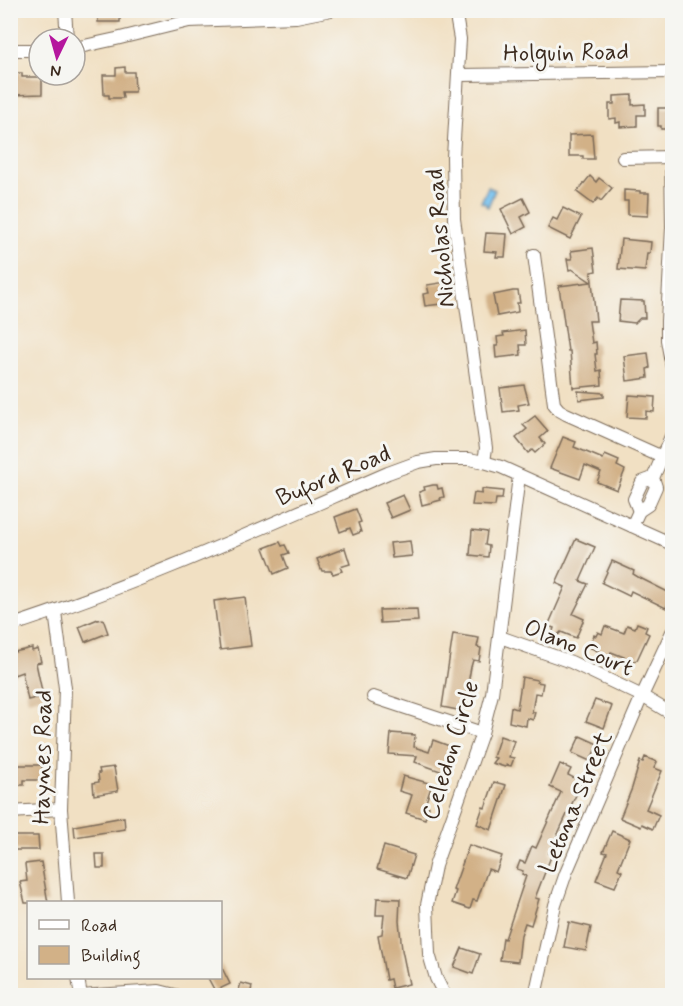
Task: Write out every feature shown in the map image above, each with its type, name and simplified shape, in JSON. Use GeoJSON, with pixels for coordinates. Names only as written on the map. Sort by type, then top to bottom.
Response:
{"type":"FeatureCollection","features":[{"type":"Feature","properties":{"kind":"street"},"geometry":{"type":"LineString","coordinates":[[65,10],[66,27]]}},
{"type":"Feature","properties":{"kind":"street"},"geometry":{"type":"LineString","coordinates":[[87,45],[189,21],[296,17],[332,10]]}},
{"type":"Feature","properties":{"kind":"street","name":"Nicholas Road"},"geometry":{"type":"LineString","coordinates":[[455,10],[460,39],[453,157],[454,219],[486,448],[484,462]]}},
{"type":"Feature","properties":{"kind":"street"},"geometry":{"type":"LineString","coordinates":[[10,50],[27,50]]}},
{"type":"Feature","properties":{"kind":"street","name":"Holguin Road"},"geometry":{"type":"LineString","coordinates":[[459,75],[672,72]]}},
{"type":"Feature","properties":{"kind":"street"},"geometry":{"type":"LineString","coordinates":[[623,158],[672,157],[672,227],[667,321],[667,340],[672,369]]}},
{"type":"Feature","properties":{"kind":"street"},"geometry":{"type":"LineString","coordinates":[[534,255],[554,404],[566,414],[662,457]]}},
{"type":"Feature","properties":{"kind":"street"},"geometry":{"type":"LineString","coordinates":[[632,526],[639,511],[634,499],[642,482],[653,478],[672,434]]}},
{"type":"Feature","properties":{"kind":"street","name":"Buford Road"},"geometry":{"type":"LineString","coordinates":[[10,626],[56,612],[144,577],[388,473],[418,462],[435,459],[451,458],[484,462],[501,467],[672,544]]}},
{"type":"Feature","properties":{"kind":"street","name":"Celedon Circle"},"geometry":{"type":"LineString","coordinates":[[445,996],[435,978],[429,954],[427,905],[435,866],[482,733],[492,694],[519,476]]}},
{"type":"Feature","properties":{"kind":"street","name":"Haynes Road"},"geometry":{"type":"LineString","coordinates":[[56,612],[65,688],[61,809],[68,901]]}},
{"type":"Feature","properties":{"kind":"street","name":"Letona Street"},"geometry":{"type":"LineString","coordinates":[[535,996],[555,905],[566,873],[672,632]]}},
{"type":"Feature","properties":{"kind":"street","name":"Olano Court"},"geometry":{"type":"LineString","coordinates":[[500,637],[571,662],[642,696],[672,714]]}},
{"type":"Feature","properties":{"kind":"street"},"geometry":{"type":"LineString","coordinates":[[373,697],[482,733]]}},
{"type":"Feature","properties":{"kind":"street"},"geometry":{"type":"LineString","coordinates":[[10,812],[61,809]]}},
{"type":"Feature","properties":{"kind":"street"},"geometry":{"type":"LineString","coordinates":[[78,979],[81,995],[159,991],[179,996]]}},
{"type":"Feature","properties":{"kind":"water"},"geometry":{"type":"Polygon","coordinates":[[[488,187],[495,190],[488,207],[481,202],[488,187]]]}},
{"type":"Feature","properties":{"kind":"building"},"geometry":{"type":"Polygon","coordinates":[[[98,10],[120,10],[120,22],[98,22],[98,10]]]}},
{"type":"Feature","properties":{"kind":"building"},"geometry":{"type":"Polygon","coordinates":[[[125,67],[125,72],[134,72],[135,92],[122,92],[123,98],[109,98],[109,95],[104,95],[103,75],[116,75],[116,68],[125,67]]]}},
{"type":"Feature","properties":{"kind":"building"},"geometry":{"type":"Polygon","coordinates":[[[12,73],[22,73],[22,77],[27,77],[27,87],[42,87],[42,94],[12,95],[12,73]]]}},
{"type":"Feature","properties":{"kind":"building"},"geometry":{"type":"Polygon","coordinates":[[[632,95],[632,105],[645,104],[645,115],[637,115],[637,126],[620,127],[620,122],[616,123],[616,118],[609,119],[609,104],[614,104],[614,96],[632,95]]]}},
{"type":"Feature","properties":{"kind":"building"},"geometry":{"type":"Polygon","coordinates":[[[658,108],[672,108],[672,129],[661,129],[661,126],[658,126],[658,108]]]}},
{"type":"Feature","properties":{"kind":"building"},"geometry":{"type":"Polygon","coordinates":[[[592,134],[594,159],[569,156],[569,135],[592,134]]]}},
{"type":"Feature","properties":{"kind":"building"},"geometry":{"type":"Polygon","coordinates":[[[590,176],[596,182],[599,178],[612,188],[601,201],[598,198],[593,204],[577,192],[590,176]]]}},
{"type":"Feature","properties":{"kind":"building"},"geometry":{"type":"Polygon","coordinates":[[[624,190],[649,193],[648,216],[628,215],[628,201],[624,201],[624,190]]]}},
{"type":"Feature","properties":{"kind":"building"},"geometry":{"type":"Polygon","coordinates":[[[523,198],[530,212],[521,217],[526,227],[513,234],[501,209],[523,198]]]}},
{"type":"Feature","properties":{"kind":"building"},"geometry":{"type":"Polygon","coordinates":[[[563,208],[581,217],[570,239],[548,228],[553,218],[557,220],[563,208]]]}},
{"type":"Feature","properties":{"kind":"building"},"geometry":{"type":"Polygon","coordinates":[[[486,233],[507,234],[505,257],[496,257],[497,252],[484,251],[486,233]]]}},
{"type":"Feature","properties":{"kind":"building"},"geometry":{"type":"Polygon","coordinates":[[[621,239],[651,242],[645,271],[618,269],[621,239]]]}},
{"type":"Feature","properties":{"kind":"building"},"geometry":{"type":"Polygon","coordinates":[[[593,248],[596,271],[591,272],[596,321],[589,321],[592,343],[596,342],[597,371],[601,370],[602,385],[573,388],[570,351],[568,351],[559,286],[591,282],[572,269],[569,270],[567,259],[572,259],[571,251],[593,248]]]}},
{"type":"Feature","properties":{"kind":"building"},"geometry":{"type":"Polygon","coordinates":[[[446,282],[449,303],[425,306],[423,294],[429,293],[427,285],[446,282]]]}},
{"type":"Feature","properties":{"kind":"building"},"geometry":{"type":"Polygon","coordinates":[[[518,291],[520,303],[517,303],[518,312],[497,316],[493,295],[518,291]]]}},
{"type":"Feature","properties":{"kind":"building"},"geometry":{"type":"Polygon","coordinates":[[[620,300],[644,301],[645,318],[640,318],[635,323],[618,321],[620,300]]]}},
{"type":"Feature","properties":{"kind":"building"},"geometry":{"type":"Polygon","coordinates":[[[525,330],[526,345],[520,345],[521,355],[496,358],[497,337],[504,336],[503,333],[525,330]]]}},
{"type":"Feature","properties":{"kind":"building"},"geometry":{"type":"Polygon","coordinates":[[[648,353],[650,368],[647,369],[648,378],[627,381],[624,356],[648,353]]]}},
{"type":"Feature","properties":{"kind":"building"},"geometry":{"type":"Polygon","coordinates":[[[524,385],[529,403],[518,405],[519,410],[503,412],[500,388],[524,385]]]}},
{"type":"Feature","properties":{"kind":"building"},"geometry":{"type":"Polygon","coordinates":[[[578,391],[604,393],[604,397],[579,400],[578,391]]]}},
{"type":"Feature","properties":{"kind":"building"},"geometry":{"type":"Polygon","coordinates":[[[629,395],[655,397],[654,412],[646,411],[646,418],[627,417],[629,395]]]}},
{"type":"Feature","properties":{"kind":"building"},"geometry":{"type":"Polygon","coordinates":[[[535,416],[548,431],[540,438],[545,444],[535,453],[532,450],[528,453],[516,438],[527,429],[523,425],[535,416]]]}},
{"type":"Feature","properties":{"kind":"building"},"geometry":{"type":"Polygon","coordinates":[[[563,437],[576,442],[574,447],[603,459],[605,455],[619,461],[617,466],[625,470],[617,490],[597,482],[601,472],[585,465],[580,479],[550,468],[563,437]]]}},
{"type":"Feature","properties":{"kind":"building"},"geometry":{"type":"Polygon","coordinates":[[[437,485],[438,489],[442,488],[444,497],[422,505],[419,492],[425,490],[424,487],[437,485]]]}},
{"type":"Feature","properties":{"kind":"building"},"geometry":{"type":"Polygon","coordinates":[[[482,489],[503,491],[502,499],[496,499],[495,506],[472,505],[474,493],[482,494],[482,489]]]}},
{"type":"Feature","properties":{"kind":"building"},"geometry":{"type":"Polygon","coordinates":[[[403,495],[410,510],[391,518],[384,503],[403,495]]]}},
{"type":"Feature","properties":{"kind":"building"},"geometry":{"type":"Polygon","coordinates":[[[356,509],[361,522],[358,523],[361,532],[353,535],[350,528],[340,532],[335,517],[356,509]]]}},
{"type":"Feature","properties":{"kind":"building"},"geometry":{"type":"Polygon","coordinates":[[[472,530],[487,532],[485,545],[489,546],[488,557],[470,555],[472,530]]]}},
{"type":"Feature","properties":{"kind":"building"},"geometry":{"type":"Polygon","coordinates":[[[576,539],[595,547],[580,581],[588,584],[573,614],[584,619],[576,638],[561,632],[548,645],[554,628],[548,626],[565,587],[556,583],[576,539]]]}},
{"type":"Feature","properties":{"kind":"building"},"geometry":{"type":"Polygon","coordinates":[[[410,541],[412,556],[392,558],[390,543],[410,541]]]}},
{"type":"Feature","properties":{"kind":"building"},"geometry":{"type":"Polygon","coordinates":[[[280,542],[282,546],[285,545],[289,553],[283,555],[288,568],[274,574],[264,548],[280,542]]]}},
{"type":"Feature","properties":{"kind":"building"},"geometry":{"type":"Polygon","coordinates":[[[345,548],[350,564],[340,567],[342,571],[333,574],[331,571],[322,571],[317,559],[345,548]]]}},
{"type":"Feature","properties":{"kind":"building"},"geometry":{"type":"Polygon","coordinates":[[[612,561],[634,571],[633,574],[672,594],[666,608],[631,591],[629,596],[602,583],[612,561]]]}},
{"type":"Feature","properties":{"kind":"building"},"geometry":{"type":"Polygon","coordinates":[[[245,597],[251,646],[220,650],[214,601],[245,597]]]}},
{"type":"Feature","properties":{"kind":"building"},"geometry":{"type":"Polygon","coordinates":[[[417,609],[418,621],[380,623],[379,610],[417,609]]]}},
{"type":"Feature","properties":{"kind":"building"},"geometry":{"type":"Polygon","coordinates":[[[103,619],[108,633],[85,642],[79,627],[103,619]]]}},
{"type":"Feature","properties":{"kind":"building"},"geometry":{"type":"Polygon","coordinates":[[[637,623],[647,627],[645,632],[649,634],[637,660],[634,661],[611,652],[609,656],[589,647],[594,635],[596,636],[598,632],[602,634],[605,626],[624,633],[627,625],[635,628],[637,623]]]}},
{"type":"Feature","properties":{"kind":"building"},"geometry":{"type":"Polygon","coordinates":[[[453,634],[479,638],[477,647],[481,648],[479,661],[473,660],[471,667],[463,711],[442,707],[453,634]]]}},
{"type":"Feature","properties":{"kind":"building"},"geometry":{"type":"Polygon","coordinates":[[[32,648],[32,651],[38,649],[41,662],[36,663],[43,696],[28,700],[22,672],[14,675],[10,653],[32,648]]]}},
{"type":"Feature","properties":{"kind":"building"},"geometry":{"type":"Polygon","coordinates":[[[522,677],[543,683],[541,694],[535,693],[533,720],[527,718],[526,726],[509,722],[511,707],[517,709],[522,677]]]}},
{"type":"Feature","properties":{"kind":"building"},"geometry":{"type":"Polygon","coordinates":[[[595,700],[612,706],[604,728],[586,721],[595,700]]]}},
{"type":"Feature","properties":{"kind":"building"},"geometry":{"type":"Polygon","coordinates":[[[391,733],[415,735],[414,747],[429,752],[433,740],[452,747],[443,772],[415,762],[417,756],[389,754],[391,733]]]}},
{"type":"Feature","properties":{"kind":"building"},"geometry":{"type":"Polygon","coordinates":[[[500,736],[514,741],[509,757],[514,758],[511,766],[506,765],[505,767],[492,763],[496,758],[493,757],[500,736]]]}},
{"type":"Feature","properties":{"kind":"building"},"geometry":{"type":"Polygon","coordinates":[[[580,736],[598,744],[590,761],[572,753],[580,736]]]}},
{"type":"Feature","properties":{"kind":"building"},"geometry":{"type":"Polygon","coordinates":[[[645,757],[657,762],[654,768],[662,771],[646,809],[659,815],[653,829],[642,824],[641,827],[620,818],[640,761],[643,762],[645,757]]]}},
{"type":"Feature","properties":{"kind":"building"},"geometry":{"type":"Polygon","coordinates":[[[560,764],[571,769],[568,775],[582,782],[549,853],[552,854],[535,898],[539,899],[531,925],[525,923],[521,935],[518,962],[500,960],[503,938],[505,939],[526,876],[522,874],[523,871],[517,869],[520,861],[525,863],[532,846],[536,848],[561,792],[550,787],[560,764]]]}},
{"type":"Feature","properties":{"kind":"building"},"geometry":{"type":"Polygon","coordinates":[[[18,765],[42,765],[42,780],[24,780],[24,785],[10,785],[10,767],[18,767],[18,765]]]}},
{"type":"Feature","properties":{"kind":"building"},"geometry":{"type":"Polygon","coordinates":[[[114,767],[118,791],[94,795],[93,783],[99,782],[99,769],[114,767]]]}},
{"type":"Feature","properties":{"kind":"building"},"geometry":{"type":"Polygon","coordinates":[[[403,776],[432,784],[425,805],[429,807],[425,819],[406,813],[412,795],[399,791],[403,776]]]}},
{"type":"Feature","properties":{"kind":"building"},"geometry":{"type":"Polygon","coordinates":[[[494,782],[506,785],[491,830],[477,824],[494,782]]]}},
{"type":"Feature","properties":{"kind":"building"},"geometry":{"type":"Polygon","coordinates":[[[124,817],[125,829],[75,837],[74,826],[124,817]]]}},
{"type":"Feature","properties":{"kind":"building"},"geometry":{"type":"Polygon","coordinates":[[[612,831],[630,839],[618,869],[622,871],[615,887],[596,880],[607,853],[603,852],[612,831]]]}},
{"type":"Feature","properties":{"kind":"building"},"geometry":{"type":"Polygon","coordinates":[[[10,836],[38,836],[39,850],[10,850],[10,836]]]}},
{"type":"Feature","properties":{"kind":"building"},"geometry":{"type":"Polygon","coordinates":[[[469,845],[502,856],[496,872],[488,869],[477,901],[473,900],[470,909],[452,903],[456,891],[453,890],[469,845]]]}},
{"type":"Feature","properties":{"kind":"building"},"geometry":{"type":"Polygon","coordinates":[[[384,846],[414,855],[407,878],[377,869],[384,846]]]}},
{"type":"Feature","properties":{"kind":"building"},"geometry":{"type":"Polygon","coordinates":[[[96,854],[104,854],[104,868],[97,868],[96,854]]]}},
{"type":"Feature","properties":{"kind":"building"},"geometry":{"type":"Polygon","coordinates":[[[41,862],[48,901],[27,901],[25,903],[20,882],[27,881],[25,864],[41,862]]]}},
{"type":"Feature","properties":{"kind":"building"},"geometry":{"type":"Polygon","coordinates":[[[377,898],[400,899],[399,921],[402,950],[409,984],[392,988],[390,979],[386,980],[378,935],[382,934],[384,915],[376,915],[377,898]]]}},
{"type":"Feature","properties":{"kind":"building"},"geometry":{"type":"Polygon","coordinates":[[[569,922],[591,927],[586,951],[564,947],[569,922]]]}},
{"type":"Feature","properties":{"kind":"building"},"geometry":{"type":"Polygon","coordinates":[[[462,948],[480,954],[473,974],[454,967],[462,948]]]}},
{"type":"Feature","properties":{"kind":"building"},"geometry":{"type":"Polygon","coordinates":[[[222,968],[230,984],[215,991],[209,979],[222,979],[222,968]]]}},
{"type":"Feature","properties":{"kind":"building"},"geometry":{"type":"Polygon","coordinates":[[[241,983],[252,986],[250,996],[237,996],[241,983]]]}}]}
